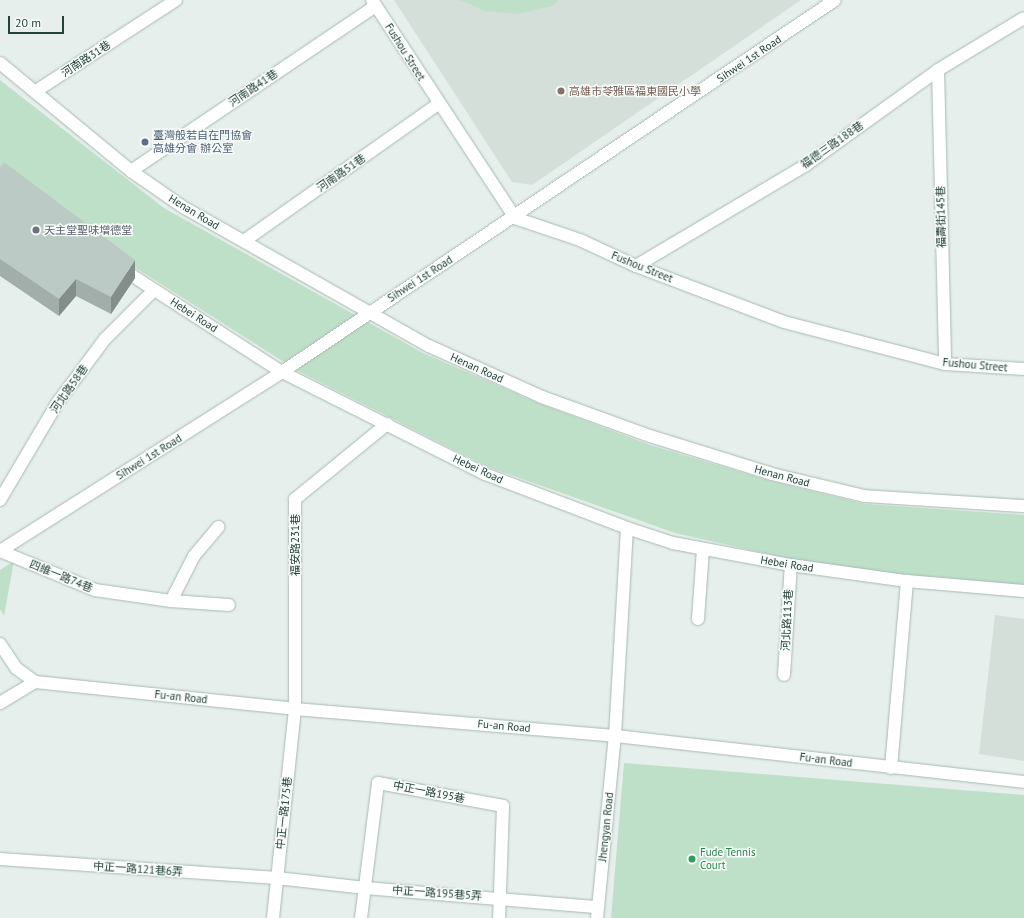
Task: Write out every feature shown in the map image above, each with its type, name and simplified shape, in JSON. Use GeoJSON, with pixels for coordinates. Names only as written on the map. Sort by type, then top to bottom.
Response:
{"type":"FeatureCollection","features":[{"type":"Feature","properties":{"kind":"street","name":"河南路31巷"},"geometry":{"type":"LineString","coordinates":[[36,91],[176,0]]}},
{"type":"Feature","properties":{"kind":"street","name":"Sihwei 1st Road"},"geometry":{"type":"LineString","coordinates":[[0,551],[282,372],[368,313],[515,218],[835,0]]}},
{"type":"Feature","properties":{"kind":"street","name":"Fushou Street"},"geometry":{"type":"LineString","coordinates":[[374,3],[438,104],[515,218],[580,240],[636,266],[784,322],[945,364],[1024,368]]}},
{"type":"Feature","properties":{"kind":"street","name":"河南路41巷"},"geometry":{"type":"LineString","coordinates":[[131,171],[374,3]]}},
{"type":"Feature","properties":{"kind":"street","name":"福德三路188巷"},"geometry":{"type":"LineString","coordinates":[[636,266],[806,165],[938,70],[1024,18]]}},
{"type":"Feature","properties":{"kind":"street","name":"Henan Road"},"geometry":{"type":"LineString","coordinates":[[0,63],[36,91],[131,171],[183,207],[368,313],[429,346],[542,397],[650,436],[772,474],[864,496],[1024,506]]}},
{"type":"Feature","properties":{"kind":"street","name":"福壽街145巷"},"geometry":{"type":"LineString","coordinates":[[938,70],[945,364]]}},
{"type":"Feature","properties":{"kind":"street","name":"河南路51巷"},"geometry":{"type":"LineString","coordinates":[[244,241],[438,104]]}},
{"type":"Feature","properties":{"kind":"street","name":"Hebei Road"},"geometry":{"type":"LineString","coordinates":[[110,261],[282,372],[485,474],[627,528],[703,549],[791,565],[907,581],[1024,591]]}},
{"type":"Feature","properties":{"kind":"street","name":"河北路58巷"},"geometry":{"type":"LineString","coordinates":[[0,500],[58,402],[105,338],[154,290]]}},
{"type":"Feature","properties":{"kind":"street","name":"福安路231巷"},"geometry":{"type":"LineString","coordinates":[[296,709],[295,500],[387,424]]}},
{"type":"Feature","properties":{"kind":"street"},"geometry":{"type":"LineString","coordinates":[[171,601],[194,556],[218,527]]}},
{"type":"Feature","properties":{"kind":"street","name":"Jhengyan Road"},"geometry":{"type":"LineString","coordinates":[[597,912],[615,736],[627,528]]}},
{"type":"Feature","properties":{"kind":"street"},"geometry":{"type":"LineString","coordinates":[[698,619],[703,549]]}},
{"type":"Feature","properties":{"kind":"street","name":"四維一路74巷"},"geometry":{"type":"LineString","coordinates":[[0,551],[95,590],[171,601],[229,605]]}},
{"type":"Feature","properties":{"kind":"street","name":"河北路113巷"},"geometry":{"type":"LineString","coordinates":[[784,675],[791,565]]}},
{"type":"Feature","properties":{"kind":"street"},"geometry":{"type":"LineString","coordinates":[[891,768],[907,581]]}},
{"type":"Feature","properties":{"kind":"street"},"geometry":{"type":"LineString","coordinates":[[0,644],[16,668],[35,682],[0,703]]}},
{"type":"Feature","properties":{"kind":"street","name":"Fu-an Road"},"geometry":{"type":"LineString","coordinates":[[35,682],[296,709],[615,736],[1024,782]]}},
{"type":"Feature","properties":{"kind":"street","name":"中正一路175巷"},"geometry":{"type":"LineString","coordinates":[[273,918],[296,709]]}},
{"type":"Feature","properties":{"kind":"street","name":"中正一路195巷"},"geometry":{"type":"LineString","coordinates":[[361,918],[378,783],[503,806],[501,897],[499,918]]}},
{"type":"Feature","properties":{"kind":"street","name":"中正一路121巷6弄"},"geometry":{"type":"LineString","coordinates":[[0,860],[277,878]]}},
{"type":"Feature","properties":{"kind":"street","name":"中正一路195巷5弄"},"geometry":{"type":"LineString","coordinates":[[277,878],[365,888],[501,897],[597,912]]}},
{"type":"Feature","properties":{"kind":"shaded area","name":"高雄市苓雅區福東國民小學"},"geometry":{"type":"Polygon","coordinates":[[[394,0],[801,0],[532,185],[512,182],[394,0]]]}},
{"type":"Feature","properties":{"kind":"shaded area"},"geometry":{"type":"Polygon","coordinates":[[[995,615],[1024,619],[1024,761],[979,754],[995,615]]]}},
{"type":"Feature","properties":{"kind":"green space"},"geometry":{"type":"Polygon","coordinates":[[[460,0],[559,0],[552,6],[517,14],[485,11],[460,0]]]}},
{"type":"Feature","properties":{"kind":"green space"},"geometry":{"type":"Polygon","coordinates":[[[0,80],[164,208],[423,353],[538,403],[650,445],[771,481],[865,504],[1024,515],[1024,594],[978,589],[786,558],[675,533],[488,467],[298,371],[98,244],[0,167],[0,80]]]}},
{"type":"Feature","properties":{"kind":"green space"},"geometry":{"type":"Polygon","coordinates":[[[14,561],[4,616],[0,609],[0,570],[14,561]]]}},
{"type":"Feature","properties":{"kind":"green space"},"geometry":{"type":"Polygon","coordinates":[[[624,763],[1024,795],[1024,918],[611,918],[624,763]]]}},
{"type":"Feature","properties":{"kind":"building","name":"天主堂聖味增德堂"},"geometry":{"type":"Polygon","coordinates":[[[4,162],[135,260],[111,297],[76,279],[59,299],[0,259],[0,167],[4,162]]]}},
{"type":"Feature","properties":{"kind":"place","name":"高雄市苓雅區福東國民小學"},"geometry":{"type":"Point","coordinates":[561,91]}},
{"type":"Feature","properties":{"kind":"place","name":"臺灣般若自在門協會 高雄分會 辦公室"},"geometry":{"type":"Point","coordinates":[145,142]}},
{"type":"Feature","properties":{"kind":"place","name":"天主堂聖味增德堂"},"geometry":{"type":"Point","coordinates":[36,230]}},
{"type":"Feature","properties":{"kind":"place","name":"Fude Tennis Court"},"geometry":{"type":"Point","coordinates":[692,859]}}]}
